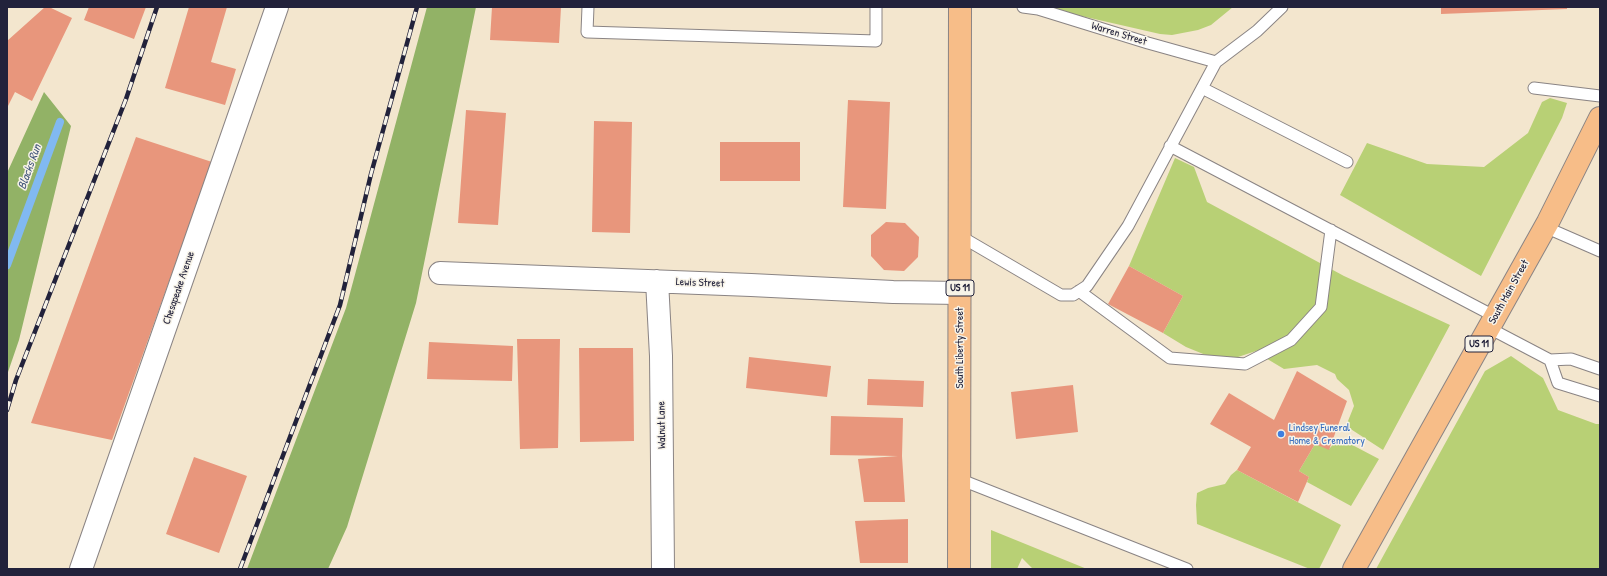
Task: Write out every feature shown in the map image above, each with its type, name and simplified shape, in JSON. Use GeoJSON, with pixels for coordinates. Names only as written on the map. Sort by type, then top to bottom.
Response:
{"type":"FeatureCollection","features":[{"type":"Feature","properties":{"kind":"main road","name":"South Liberty Street"},"geometry":{"type":"LineString","coordinates":[[959,569],[960,7]]}},
{"type":"Feature","properties":{"kind":"main road","name":"South Main Street"},"geometry":{"type":"LineString","coordinates":[[1354,569],[1545,227],[1600,118]]}},
{"type":"Feature","properties":{"kind":"street","name":"Chesapeake Avenue"},"geometry":{"type":"LineString","coordinates":[[81,569],[278,7]]}},
{"type":"Feature","properties":{"kind":"street","name":"Lewis Street"},"geometry":{"type":"LineString","coordinates":[[440,273],[893,292],[960,293]]}},
{"type":"Feature","properties":{"kind":"street","name":"Walnut Lane"},"geometry":{"type":"LineString","coordinates":[[657,281],[661,356],[663,569]]}},
{"type":"Feature","properties":{"kind":"lane"},"geometry":{"type":"LineString","coordinates":[[588,7],[587,32],[876,41],[876,7]]}},
{"type":"Feature","properties":{"kind":"lane","name":"Warren Street"},"geometry":{"type":"LineString","coordinates":[[1023,7],[1038,9],[1216,62]]}},
{"type":"Feature","properties":{"kind":"lane"},"geometry":{"type":"LineString","coordinates":[[960,236],[1061,295],[1073,295],[1087,286],[1128,226],[1216,62],[1257,31],[1282,7]]}},
{"type":"Feature","properties":{"kind":"lane"},"geometry":{"type":"LineString","coordinates":[[1202,88],[1347,162]]}},
{"type":"Feature","properties":{"kind":"lane"},"geometry":{"type":"LineString","coordinates":[[1534,88],[1600,96]]}},
{"type":"Feature","properties":{"kind":"lane"},"geometry":{"type":"LineString","coordinates":[[1170,146],[1330,230],[1492,322],[1550,360],[1571,359],[1600,369]]}},
{"type":"Feature","properties":{"kind":"lane"},"geometry":{"type":"LineString","coordinates":[[1545,227],[1600,251]]}},
{"type":"Feature","properties":{"kind":"lane"},"geometry":{"type":"LineString","coordinates":[[1078,291],[1170,358],[1245,364],[1292,340],[1321,307],[1330,230]]}},
{"type":"Feature","properties":{"kind":"lane"},"geometry":{"type":"LineString","coordinates":[[1550,360],[1558,383],[1600,396]]}},
{"type":"Feature","properties":{"kind":"lane"},"geometry":{"type":"LineString","coordinates":[[959,479],[1187,569]]}},
{"type":"Feature","properties":{"kind":"green space"},"geometry":{"type":"Polygon","coordinates":[[[427,7],[476,7],[416,303],[347,527],[328,569],[247,569],[346,308],[427,7]]]}},
{"type":"Feature","properties":{"kind":"green space"},"geometry":{"type":"Polygon","coordinates":[[[1042,7],[1233,7],[1211,25],[1198,30],[1172,35],[1160,34],[1042,7]]]}},
{"type":"Feature","properties":{"kind":"green space"},"geometry":{"type":"Polygon","coordinates":[[[44,92],[71,126],[19,340],[7,375],[7,173],[44,92]]]}},
{"type":"Feature","properties":{"kind":"green space"},"geometry":{"type":"Polygon","coordinates":[[[1550,98],[1567,103],[1562,118],[1481,276],[1340,195],[1367,143],[1427,164],[1484,167],[1528,133],[1542,102],[1550,98]]]}},
{"type":"Feature","properties":{"kind":"green space"},"geometry":{"type":"Polygon","coordinates":[[[1175,158],[1194,167],[1207,202],[1344,276],[1450,325],[1383,450],[1346,426],[1354,406],[1349,390],[1337,379],[1335,374],[1317,365],[1284,369],[1264,357],[1262,349],[1223,362],[1186,347],[1163,333],[1183,296],[1129,266],[1175,158]]]}},
{"type":"Feature","properties":{"kind":"green space"},"geometry":{"type":"Polygon","coordinates":[[[1511,356],[1543,378],[1558,410],[1596,424],[1600,424],[1600,569],[1376,569],[1485,371],[1511,356]]]}},
{"type":"Feature","properties":{"kind":"green space"},"geometry":{"type":"Polygon","coordinates":[[[1339,438],[1379,459],[1351,506],[1307,482],[1309,477],[1299,471],[1315,444],[1329,449],[1339,438]]]}},
{"type":"Feature","properties":{"kind":"green space"},"geometry":{"type":"Polygon","coordinates":[[[1237,470],[1341,525],[1319,569],[1310,569],[1197,524],[1197,493],[1208,488],[1225,484],[1231,475],[1237,470]]]}},
{"type":"Feature","properties":{"kind":"green space"},"geometry":{"type":"Polygon","coordinates":[[[991,530],[1087,569],[1033,569],[1022,558],[1017,569],[991,569],[991,530]]]}},
{"type":"Feature","properties":{"kind":"building"},"geometry":{"type":"Polygon","coordinates":[[[45,7],[49,7],[72,18],[32,101],[15,92],[7,108],[7,41],[45,7]]]}},
{"type":"Feature","properties":{"kind":"building"},"geometry":{"type":"Polygon","coordinates":[[[89,7],[146,7],[134,39],[84,20],[89,7]]]}},
{"type":"Feature","properties":{"kind":"building"},"geometry":{"type":"Polygon","coordinates":[[[189,7],[227,7],[211,62],[236,69],[225,105],[165,88],[189,7]]]}},
{"type":"Feature","properties":{"kind":"building"},"geometry":{"type":"Polygon","coordinates":[[[492,7],[561,7],[559,43],[490,40],[492,7]]]}},
{"type":"Feature","properties":{"kind":"building"},"geometry":{"type":"Polygon","coordinates":[[[1441,7],[1567,7],[1567,9],[1441,14],[1441,7]]]}},
{"type":"Feature","properties":{"kind":"building"},"geometry":{"type":"Polygon","coordinates":[[[848,100],[890,102],[886,209],[843,207],[848,100]]]}},
{"type":"Feature","properties":{"kind":"building"},"geometry":{"type":"Polygon","coordinates":[[[466,110],[506,113],[498,225],[458,223],[466,110]]]}},
{"type":"Feature","properties":{"kind":"building"},"geometry":{"type":"Polygon","coordinates":[[[594,121],[632,122],[630,233],[592,232],[594,121]]]}},
{"type":"Feature","properties":{"kind":"building"},"geometry":{"type":"Polygon","coordinates":[[[136,137],[212,162],[112,440],[31,423],[136,137]]]}},
{"type":"Feature","properties":{"kind":"building"},"geometry":{"type":"Polygon","coordinates":[[[720,142],[800,142],[800,181],[720,181],[720,142]]]}},
{"type":"Feature","properties":{"kind":"building"},"geometry":{"type":"Polygon","coordinates":[[[886,222],[905,223],[919,237],[918,257],[904,271],[884,270],[871,256],[871,235],[886,222]]]}},
{"type":"Feature","properties":{"kind":"building"},"geometry":{"type":"Polygon","coordinates":[[[1129,266],[1183,296],[1163,333],[1108,304],[1129,266]]]}},
{"type":"Feature","properties":{"kind":"building"},"geometry":{"type":"Polygon","coordinates":[[[517,339],[560,339],[558,448],[520,449],[517,339]]]}},
{"type":"Feature","properties":{"kind":"building"},"geometry":{"type":"Polygon","coordinates":[[[429,342],[513,346],[512,381],[427,379],[429,342]]]}},
{"type":"Feature","properties":{"kind":"building"},"geometry":{"type":"Polygon","coordinates":[[[579,348],[633,348],[634,441],[580,442],[579,348]]]}},
{"type":"Feature","properties":{"kind":"building"},"geometry":{"type":"Polygon","coordinates":[[[749,357],[831,366],[827,397],[746,388],[749,357]]]}},
{"type":"Feature","properties":{"kind":"building","name":"Lindsey Funeral Home & Crematory"},"geometry":{"type":"Polygon","coordinates":[[[1297,371],[1347,401],[1329,450],[1315,444],[1299,471],[1309,477],[1298,502],[1237,470],[1251,447],[1210,424],[1229,393],[1274,420],[1297,371]]]}},
{"type":"Feature","properties":{"kind":"building"},"geometry":{"type":"Polygon","coordinates":[[[868,379],[924,381],[923,407],[867,405],[868,379]]]}},
{"type":"Feature","properties":{"kind":"building"},"geometry":{"type":"Polygon","coordinates":[[[1073,385],[1078,432],[1016,439],[1011,392],[1073,385]]]}},
{"type":"Feature","properties":{"kind":"building"},"geometry":{"type":"Polygon","coordinates":[[[831,416],[903,418],[902,456],[905,502],[864,502],[858,459],[898,456],[830,455],[831,416]]]}},
{"type":"Feature","properties":{"kind":"building"},"geometry":{"type":"Polygon","coordinates":[[[194,457],[247,476],[219,553],[166,534],[194,457]]]}},
{"type":"Feature","properties":{"kind":"building"},"geometry":{"type":"Polygon","coordinates":[[[908,519],[908,563],[860,563],[855,521],[908,519]]]}},
{"type":"Feature","properties":{"kind":"waterway","name":"Blacks Run"},"geometry":{"type":"LineString","coordinates":[[7,265],[60,122]]}},
{"type":"Feature","properties":{"kind":"railway"},"geometry":{"type":"LineString","coordinates":[[7,410],[16,380],[126,99],[157,7]]}},
{"type":"Feature","properties":{"kind":"railway"},"geometry":{"type":"LineString","coordinates":[[240,569],[340,305],[371,174],[417,7]]}},
{"type":"Feature","properties":{"kind":"place","name":"Lindsey Funeral Home & Crematory"},"geometry":{"type":"Point","coordinates":[1281,434]}}]}
